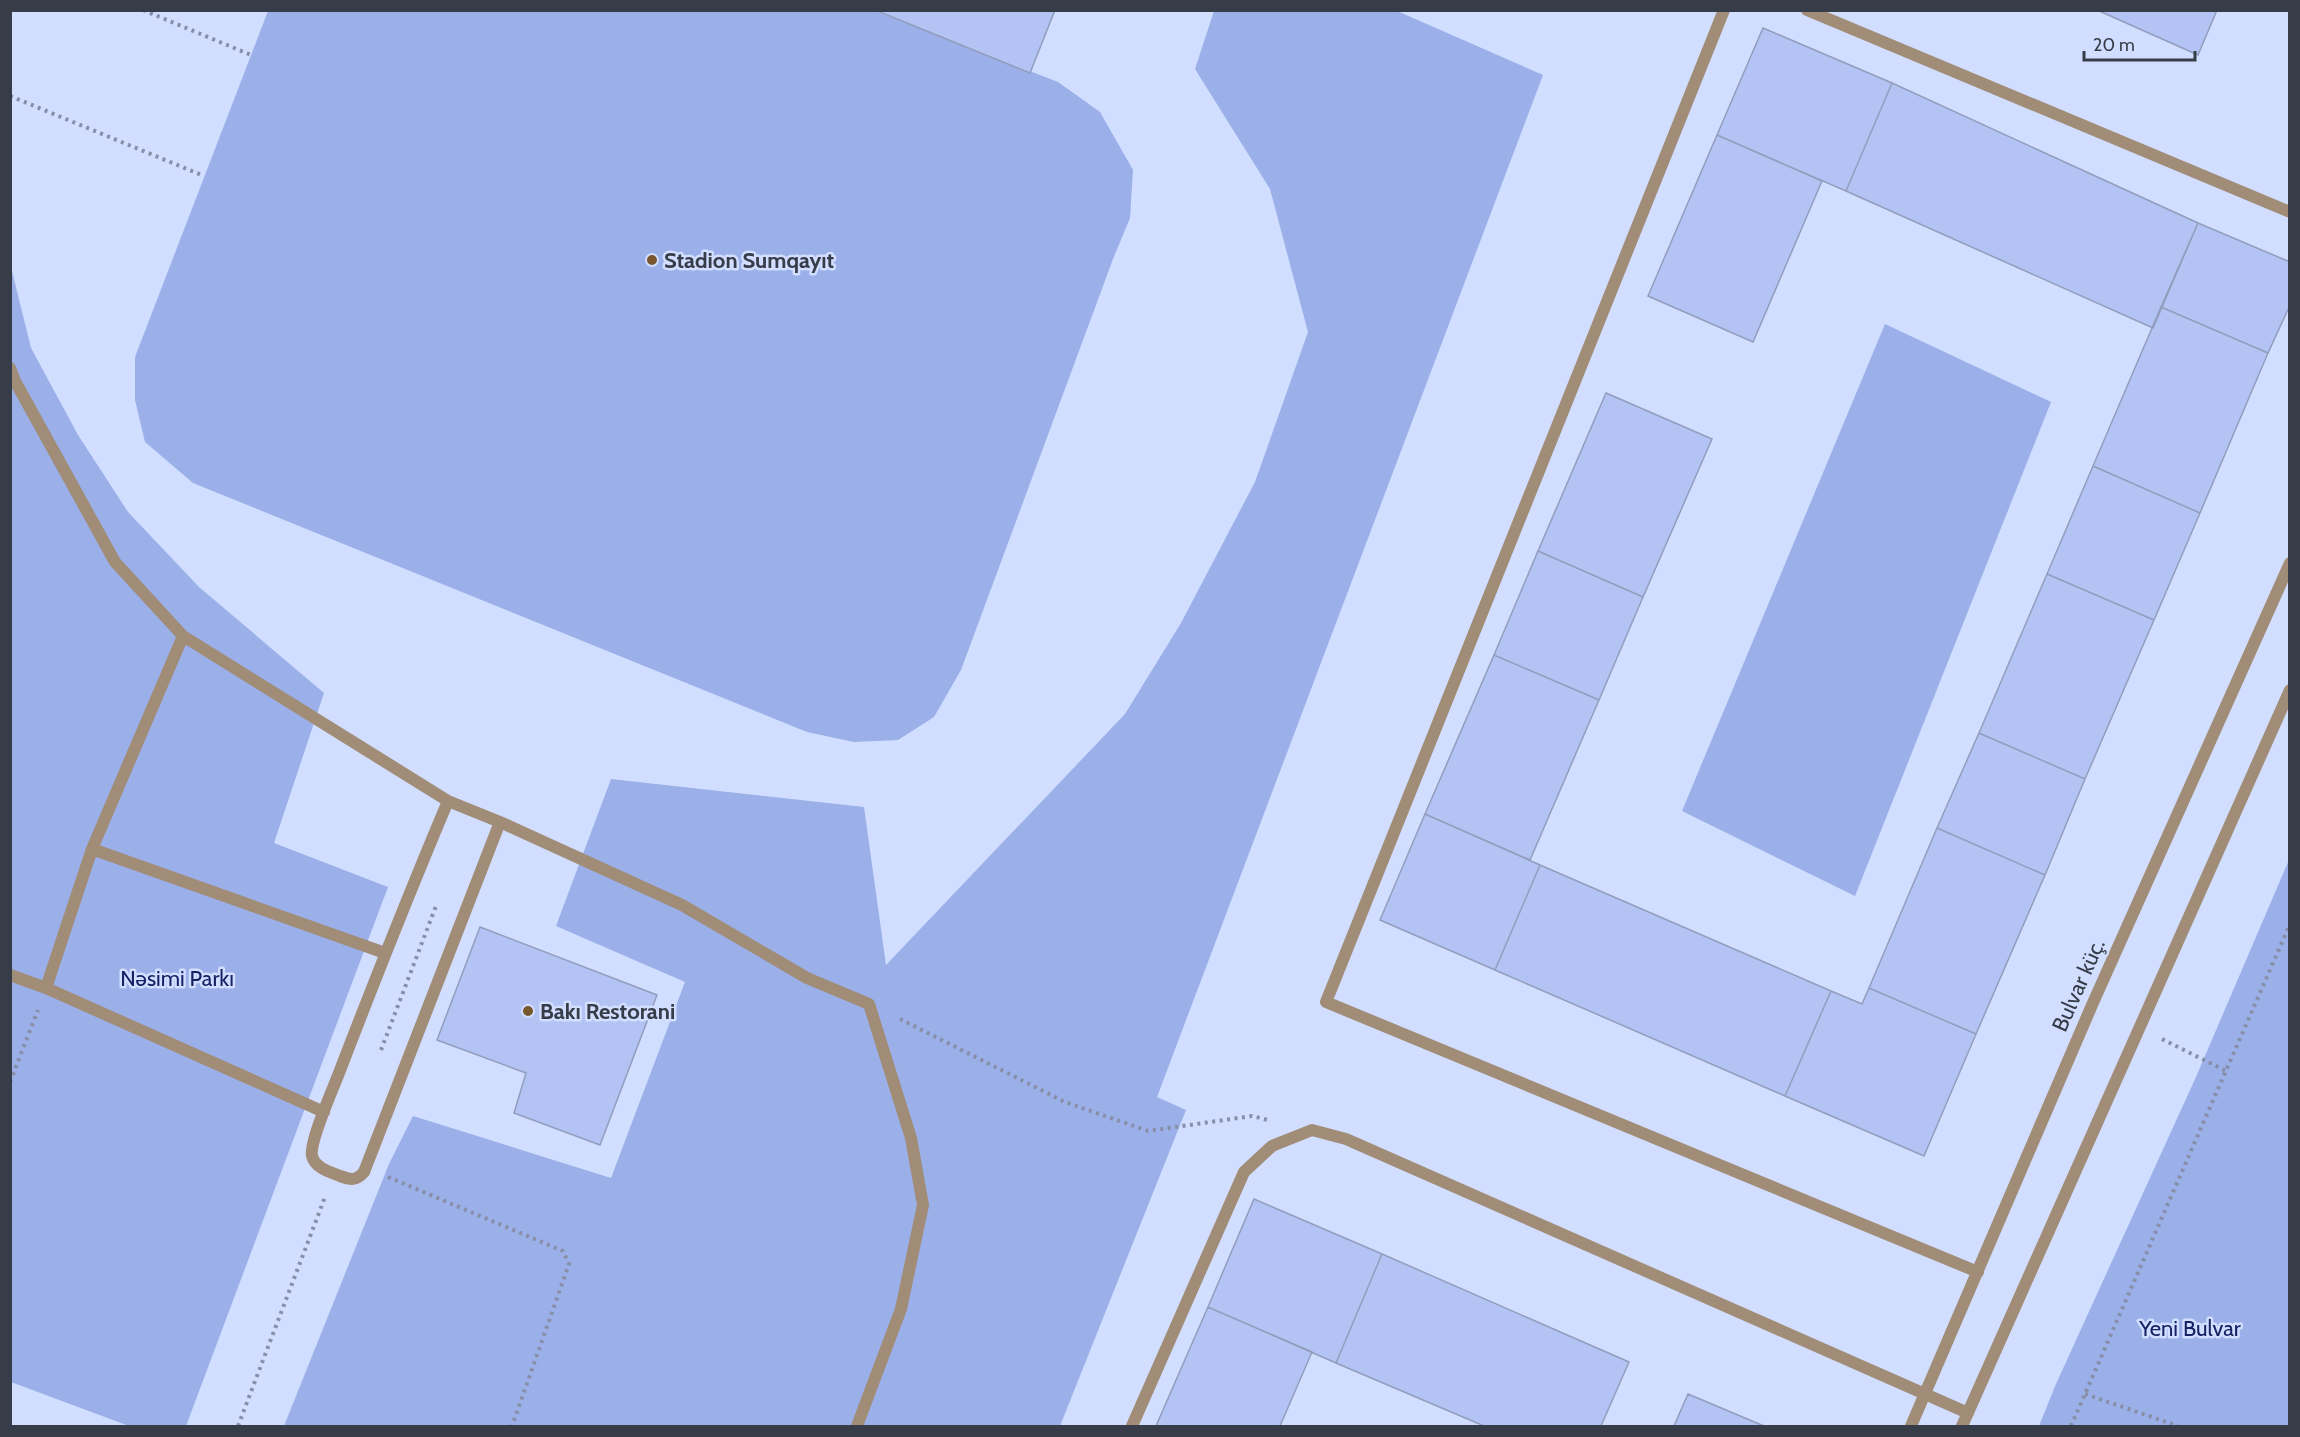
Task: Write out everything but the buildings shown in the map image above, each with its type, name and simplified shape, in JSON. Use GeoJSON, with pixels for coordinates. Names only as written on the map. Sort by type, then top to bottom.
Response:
{"type":"FeatureCollection","features":[{"type":"Feature","properties":{"kind":"street"},"geometry":{"type":"LineString","coordinates":[[1724,10],[1326,1002],[1978,1272]]}},
{"type":"Feature","properties":{"kind":"street"},"geometry":{"type":"LineString","coordinates":[[1807,10],[2289,212]]}},
{"type":"Feature","properties":{"kind":"street"},"geometry":{"type":"LineString","coordinates":[[10,369],[115,562],[183,636],[448,801],[500,822],[682,905],[807,978],[869,1004],[911,1138],[923,1205],[902,1309],[857,1426]]}},
{"type":"Feature","properties":{"kind":"street","name":"Bulvar küç."},"geometry":{"type":"LineString","coordinates":[[1911,1426],[2092,1005],[2289,563]]}},
{"type":"Feature","properties":{"kind":"street"},"geometry":{"type":"LineString","coordinates":[[46,988],[92,849],[183,636]]}},
{"type":"Feature","properties":{"kind":"street"},"geometry":{"type":"LineString","coordinates":[[1962,1426],[2141,1028],[2289,690]]}},
{"type":"Feature","properties":{"kind":"street"},"geometry":{"type":"LineString","coordinates":[[448,801],[385,953],[324,1112],[312,1147],[312,1157],[320,1168],[351,1180],[359,1178],[364,1172],[500,822]]}},
{"type":"Feature","properties":{"kind":"street"},"geometry":{"type":"LineString","coordinates":[[92,849],[385,953]]}},
{"type":"Feature","properties":{"kind":"street"},"geometry":{"type":"LineString","coordinates":[[10,975],[46,988],[324,1112]]}},
{"type":"Feature","properties":{"kind":"street"},"geometry":{"type":"LineString","coordinates":[[1132,1426],[1244,1172],[1272,1146],[1312,1130],[1346,1139],[1968,1413]]}},
{"type":"Feature","properties":{"kind":"path"},"geometry":{"type":"LineString","coordinates":[[143,10],[251,55]]}},
{"type":"Feature","properties":{"kind":"path"},"geometry":{"type":"LineString","coordinates":[[10,96],[204,176]]}},
{"type":"Feature","properties":{"kind":"path"},"geometry":{"type":"LineString","coordinates":[[2071,1426],[2289,924]]}},
{"type":"Feature","properties":{"kind":"path"},"geometry":{"type":"LineString","coordinates":[[10,1082],[46,988]]}},
{"type":"Feature","properties":{"kind":"path"},"geometry":{"type":"LineString","coordinates":[[869,1004],[1065,1102],[1148,1131],[1252,1116],[1312,1130]]}},
{"type":"Feature","properties":{"kind":"path"},"geometry":{"type":"LineString","coordinates":[[2141,1028],[2226,1071]]}},
{"type":"Feature","properties":{"kind":"path"},"geometry":{"type":"LineString","coordinates":[[383,1175],[563,1251],[569,1264],[512,1426]]}},
{"type":"Feature","properties":{"kind":"path"},"geometry":{"type":"LineString","coordinates":[[2085,1394],[2178,1426]]}},
{"type":"Feature","properties":{"kind":"green space"},"geometry":{"type":"Polygon","coordinates":[[[268,11],[875,11],[1058,82],[1100,112],[1133,170],[1130,218],[961,670],[934,717],[898,740],[854,742],[807,732],[193,483],[145,442],[135,400],[135,357],[268,11]]]}},
{"type":"Feature","properties":{"kind":"green space"},"geometry":{"type":"Polygon","coordinates":[[[1214,11],[1397,11],[1543,75],[1157,1097],[1186,1110],[1060,1426],[284,1426],[389,1164],[413,1116],[611,1178],[685,982],[556,926],[611,779],[864,807],[886,965],[1125,714],[1181,623],[1255,482],[1308,332],[1270,189],[1195,69],[1214,11]]]}},
{"type":"Feature","properties":{"kind":"green space","name":"Nəsimi Parkı"},"geometry":{"type":"Polygon","coordinates":[[[10,263],[31,348],[78,435],[128,512],[199,587],[324,693],[274,843],[388,887],[186,1426],[129,1426],[11,1382],[10,263]]]}},
{"type":"Feature","properties":{"kind":"green space"},"geometry":{"type":"Polygon","coordinates":[[[1885,324],[2051,402],[1855,896],[1682,811],[1885,324]]]}},
{"type":"Feature","properties":{"kind":"green space","name":"Yeni Bulvar"},"geometry":{"type":"Polygon","coordinates":[[[2289,860],[2289,1426],[2039,1426],[2196,1077],[2289,860]]]}},
{"type":"Feature","properties":{"kind":"place","name":"Stadion Sumqayıt"},"geometry":{"type":"Point","coordinates":[652,260]}},
{"type":"Feature","properties":{"kind":"place","name":"Bakı Restorani"},"geometry":{"type":"Point","coordinates":[528,1011]}}]}
